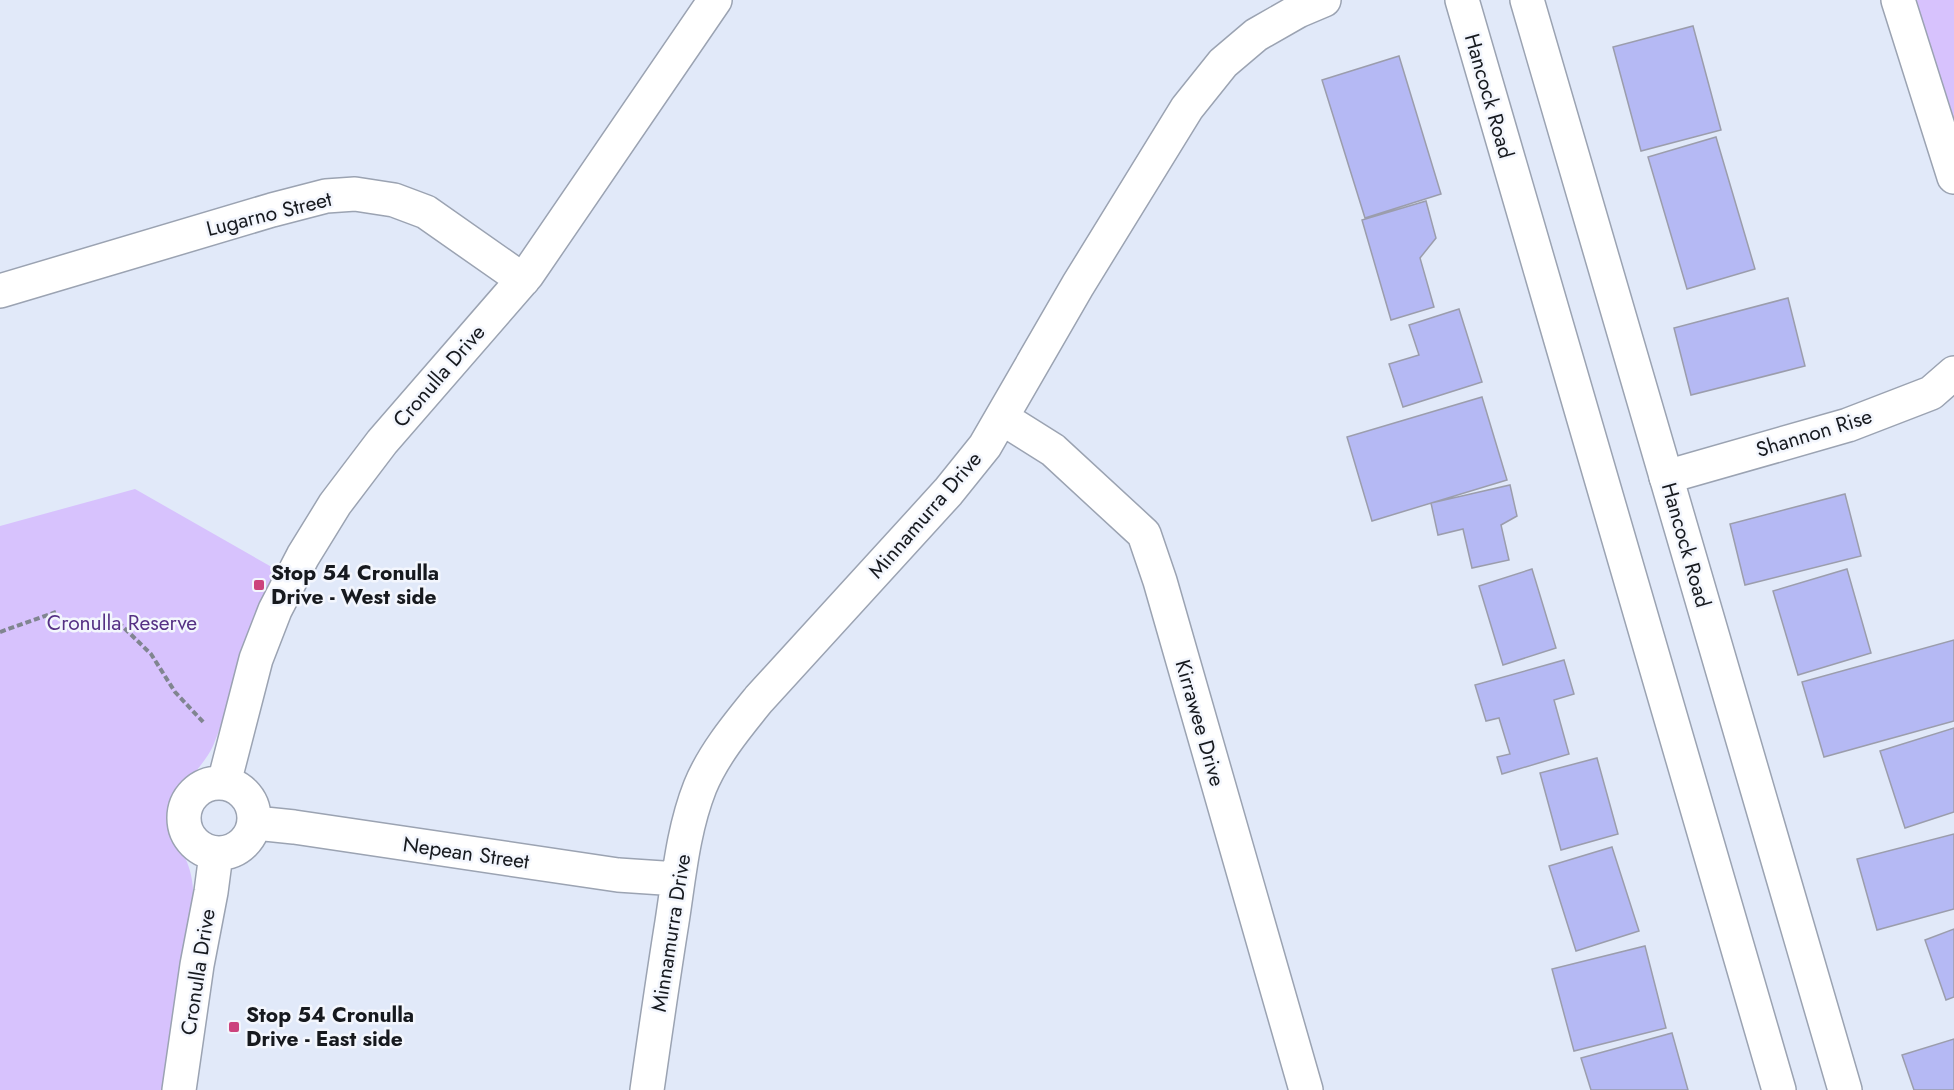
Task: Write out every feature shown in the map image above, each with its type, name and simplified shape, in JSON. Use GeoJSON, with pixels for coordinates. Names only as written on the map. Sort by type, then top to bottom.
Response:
{"type":"FeatureCollection","features":[{"type":"Feature","properties":{"kind":"street","name":"Cronulla Drive"},"geometry":{"type":"LineString","coordinates":[[224,783],[256,659],[274,610],[335,504],[382,442],[523,280],[715,0]]}},
{"type":"Feature","properties":{"kind":"street","name":"Minnamurra Drive"},"geometry":{"type":"LineString","coordinates":[[647,1090],[689,818],[701,785],[736,728],[759,699],[948,492],[985,446],[1078,285],[1187,108],[1222,63],[1256,35],[1298,11],[1324,0]]}},
{"type":"Feature","properties":{"kind":"street","name":"Hancock Road"},"geometry":{"type":"LineString","coordinates":[[1461,0],[1779,1090]]}},
{"type":"Feature","properties":{"kind":"street","name":"Hancock Road"},"geometry":{"type":"LineString","coordinates":[[1527,0],[1845,1090]]}},
{"type":"Feature","properties":{"kind":"street"},"geometry":{"type":"LineString","coordinates":[[1899,0],[1954,177]]}},
{"type":"Feature","properties":{"kind":"street","name":"Lugarno Street"},"geometry":{"type":"LineString","coordinates":[[0,291],[272,210],[326,196],[356,194],[394,200],[426,212],[523,280]]}},
{"type":"Feature","properties":{"kind":"street","name":"Shannon Rise"},"geometry":{"type":"LineString","coordinates":[[1666,477],[1848,426],[1931,393],[1954,373]]}},
{"type":"Feature","properties":{"kind":"street","name":"Kirrawee Drive"},"geometry":{"type":"LineString","coordinates":[[1002,418],[1053,450],[1144,534],[1160,581],[1306,1090]]}},
{"type":"Feature","properties":{"kind":"street"},"geometry":{"type":"LineString","coordinates":[[224,783],[242,790],[253,805],[255,823],[248,840],[234,851],[216,855],[198,848],[186,833],[183,814],[190,796],[206,785],[224,783]]}},
{"type":"Feature","properties":{"kind":"street","name":"Nepean Street"},"geometry":{"type":"LineString","coordinates":[[255,823],[618,875],[678,879]]}},
{"type":"Feature","properties":{"kind":"street","name":"Cronulla Drive"},"geometry":{"type":"LineString","coordinates":[[179,1090],[197,964],[212,892],[216,855]]}},
{"type":"Feature","properties":{"kind":"path"},"geometry":{"type":"LineString","coordinates":[[0,632],[56,612]]}},
{"type":"Feature","properties":{"kind":"path"},"geometry":{"type":"LineString","coordinates":[[118,622],[151,654],[175,692],[208,727],[235,734]]}},
{"type":"Feature","properties":{"kind":"green space"},"geometry":{"type":"Polygon","coordinates":[[[1912,0],[1954,0],[1954,134],[1912,0]]]}},
{"type":"Feature","properties":{"kind":"green space","name":"Cronulla Reserve"},"geometry":{"type":"Polygon","coordinates":[[[135,489],[277,570],[244,645],[213,746],[181,791],[171,810],[170,826],[185,857],[193,884],[193,907],[165,1090],[0,1090],[0,526],[135,489]]]}},
{"type":"Feature","properties":{"kind":"building"},"geometry":{"type":"Polygon","coordinates":[[[1693,26],[1721,130],[1641,151],[1613,47],[1693,26]]]}},
{"type":"Feature","properties":{"kind":"building"},"geometry":{"type":"Polygon","coordinates":[[[1399,56],[1441,194],[1365,218],[1322,80],[1399,56]]]}},
{"type":"Feature","properties":{"kind":"building"},"geometry":{"type":"Polygon","coordinates":[[[1716,137],[1755,269],[1687,289],[1648,157],[1716,137]]]}},
{"type":"Feature","properties":{"kind":"building"},"geometry":{"type":"Polygon","coordinates":[[[1426,201],[1436,238],[1420,258],[1434,307],[1391,320],[1362,220],[1426,201]]]}},
{"type":"Feature","properties":{"kind":"building"},"geometry":{"type":"Polygon","coordinates":[[[1788,298],[1805,366],[1691,395],[1674,328],[1788,298]]]}},
{"type":"Feature","properties":{"kind":"building"},"geometry":{"type":"Polygon","coordinates":[[[1459,309],[1482,382],[1403,407],[1389,364],[1419,355],[1409,325],[1459,309]]]}},
{"type":"Feature","properties":{"kind":"building"},"geometry":{"type":"Polygon","coordinates":[[[1482,397],[1507,480],[1372,521],[1347,437],[1482,397]]]}},
{"type":"Feature","properties":{"kind":"building"},"geometry":{"type":"Polygon","coordinates":[[[1510,485],[1517,516],[1501,525],[1509,560],[1472,568],[1463,529],[1438,535],[1431,503],[1510,485]]]}},
{"type":"Feature","properties":{"kind":"building"},"geometry":{"type":"Polygon","coordinates":[[[1845,494],[1861,556],[1745,585],[1730,524],[1845,494]]]}},
{"type":"Feature","properties":{"kind":"building"},"geometry":{"type":"Polygon","coordinates":[[[1532,569],[1556,648],[1503,665],[1479,586],[1532,569]]]}},
{"type":"Feature","properties":{"kind":"building"},"geometry":{"type":"Polygon","coordinates":[[[1847,569],[1871,653],[1798,675],[1773,591],[1847,569]]]}},
{"type":"Feature","properties":{"kind":"building"},"geometry":{"type":"Polygon","coordinates":[[[1954,640],[1954,721],[1824,757],[1802,682],[1954,640]]]}},
{"type":"Feature","properties":{"kind":"building"},"geometry":{"type":"Polygon","coordinates":[[[1564,660],[1574,694],[1554,700],[1569,754],[1502,774],[1497,757],[1510,754],[1499,718],[1486,721],[1475,685],[1564,660]]]}},
{"type":"Feature","properties":{"kind":"building"},"geometry":{"type":"Polygon","coordinates":[[[1954,728],[1954,812],[1905,828],[1880,751],[1954,728]]]}},
{"type":"Feature","properties":{"kind":"building"},"geometry":{"type":"Polygon","coordinates":[[[1597,758],[1618,834],[1561,850],[1540,773],[1597,758]]]}},
{"type":"Feature","properties":{"kind":"building"},"geometry":{"type":"Polygon","coordinates":[[[1954,834],[1954,909],[1877,930],[1857,859],[1954,834]]]}},
{"type":"Feature","properties":{"kind":"building"},"geometry":{"type":"Polygon","coordinates":[[[1612,847],[1639,931],[1576,951],[1549,866],[1612,847]]]}},
{"type":"Feature","properties":{"kind":"building"},"geometry":{"type":"Polygon","coordinates":[[[1954,929],[1954,997],[1946,1000],[1925,940],[1954,929]]]}},
{"type":"Feature","properties":{"kind":"building"},"geometry":{"type":"Polygon","coordinates":[[[1645,946],[1666,1028],[1574,1051],[1552,969],[1645,946]]]}},
{"type":"Feature","properties":{"kind":"building"},"geometry":{"type":"Polygon","coordinates":[[[1672,1033],[1688,1090],[1591,1090],[1581,1058],[1672,1033]]]}},
{"type":"Feature","properties":{"kind":"building"},"geometry":{"type":"Polygon","coordinates":[[[1954,1039],[1954,1090],[1914,1090],[1902,1055],[1954,1039]]]}},
{"type":"Feature","properties":{"kind":"place","name":"Stop 54 Cronulla Drive - West side"},"geometry":{"type":"Point","coordinates":[259,585]}},
{"type":"Feature","properties":{"kind":"place","name":"Stop 54 Cronulla Drive - East side"},"geometry":{"type":"Point","coordinates":[234,1027]}}]}
